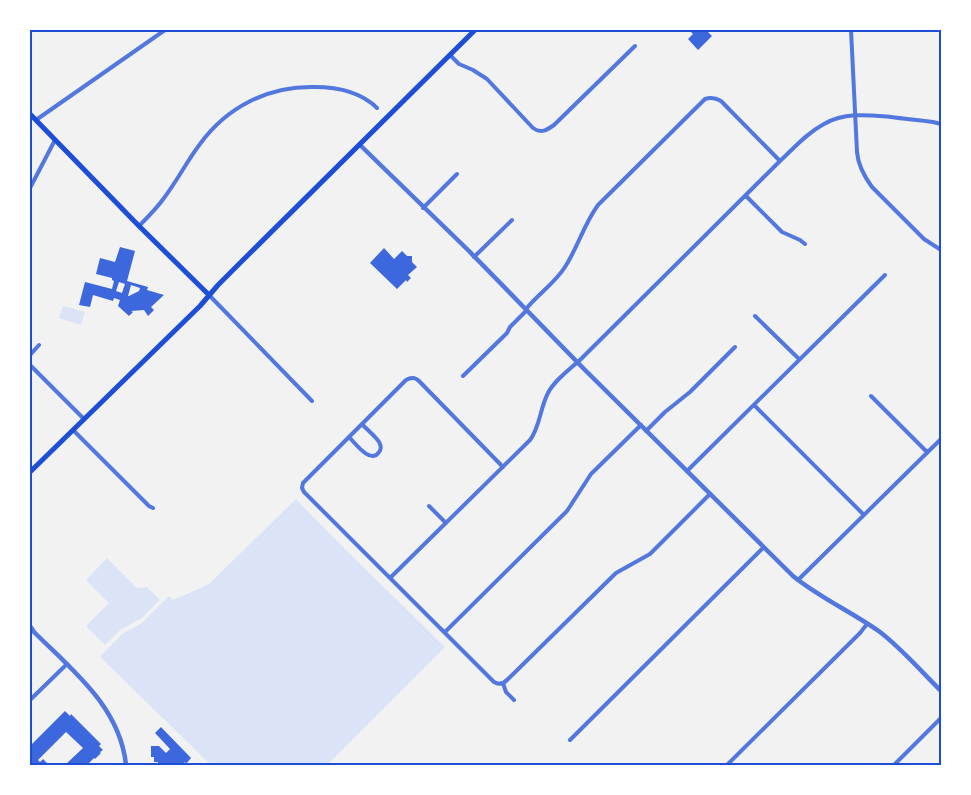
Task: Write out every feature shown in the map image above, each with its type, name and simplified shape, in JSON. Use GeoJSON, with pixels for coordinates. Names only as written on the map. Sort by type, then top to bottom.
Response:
{"type":"FeatureCollection","features":[{"type":"Feature","properties":{"kind":"main road"},"geometry":{"type":"LineString","coordinates":[[30,472],[475,30]]}},
{"type":"Feature","properties":{"kind":"main road"},"geometry":{"type":"LineString","coordinates":[[30,114],[209,295]]}},
{"type":"Feature","properties":{"kind":"street"},"geometry":{"type":"LineString","coordinates":[[36,120],[165,30]]}},
{"type":"Feature","properties":{"kind":"street"},"geometry":{"type":"LineString","coordinates":[[850,30],[857,157],[860,168],[872,187],[924,239],[941,250]]}},
{"type":"Feature","properties":{"kind":"street"},"geometry":{"type":"LineString","coordinates":[[450,55],[459,64],[487,79],[533,128],[542,131],[554,125],[635,46]]}},
{"type":"Feature","properties":{"kind":"street"},"geometry":{"type":"LineString","coordinates":[[139,226],[167,195],[192,155],[208,134],[228,115],[251,100],[264,94],[294,87],[318,87],[344,90],[356,94],[377,108]]}},
{"type":"Feature","properties":{"kind":"street"},"geometry":{"type":"LineString","coordinates":[[463,376],[507,333],[510,327],[561,273],[587,220],[598,205],[702,102],[708,98],[718,99],[780,161]]}},
{"type":"Feature","properties":{"kind":"street"},"geometry":{"type":"LineString","coordinates":[[390,578],[532,438],[545,399],[551,388],[780,161],[819,126],[846,115],[868,115],[941,124]]}},
{"type":"Feature","properties":{"kind":"street"},"geometry":{"type":"LineString","coordinates":[[30,188],[55,140]]}},
{"type":"Feature","properties":{"kind":"street"},"geometry":{"type":"LineString","coordinates":[[360,145],[798,580],[893,642],[941,691]]}},
{"type":"Feature","properties":{"kind":"street"},"geometry":{"type":"LineString","coordinates":[[423,208],[457,174]]}},
{"type":"Feature","properties":{"kind":"street"},"geometry":{"type":"LineString","coordinates":[[746,196],[782,232],[805,244]]}},
{"type":"Feature","properties":{"kind":"street"},"geometry":{"type":"LineString","coordinates":[[474,257],[512,220]]}},
{"type":"Feature","properties":{"kind":"street"},"geometry":{"type":"LineString","coordinates":[[687,471],[885,275]]}},
{"type":"Feature","properties":{"kind":"street"},"geometry":{"type":"LineString","coordinates":[[209,295],[312,401]]}},
{"type":"Feature","properties":{"kind":"street"},"geometry":{"type":"LineString","coordinates":[[755,316],[800,360]]}},
{"type":"Feature","properties":{"kind":"street"},"geometry":{"type":"LineString","coordinates":[[30,355],[40,345]]}},
{"type":"Feature","properties":{"kind":"street"},"geometry":{"type":"LineString","coordinates":[[646,431],[665,412],[690,392],[735,347]]}},
{"type":"Feature","properties":{"kind":"street"},"geometry":{"type":"LineString","coordinates":[[30,365],[84,419]]}},
{"type":"Feature","properties":{"kind":"street"},"geometry":{"type":"LineString","coordinates":[[503,467],[419,381],[413,378],[406,380],[303,483],[302,489],[498,684],[503,684],[616,573],[648,555],[710,494]]}},
{"type":"Feature","properties":{"kind":"street"},"geometry":{"type":"LineString","coordinates":[[871,396],[927,452]]}},
{"type":"Feature","properties":{"kind":"street"},"geometry":{"type":"LineString","coordinates":[[754,404],[864,515]]}},
{"type":"Feature","properties":{"kind":"street"},"geometry":{"type":"LineString","coordinates":[[349,437],[366,454],[372,456],[378,454],[381,449],[380,443],[362,424]]}},
{"type":"Feature","properties":{"kind":"street"},"geometry":{"type":"LineString","coordinates":[[444,632],[567,511],[591,474],[641,425]]}},
{"type":"Feature","properties":{"kind":"street"},"geometry":{"type":"LineString","coordinates":[[73,430],[148,506],[153,508]]}},
{"type":"Feature","properties":{"kind":"street"},"geometry":{"type":"LineString","coordinates":[[798,580],[941,439]]}},
{"type":"Feature","properties":{"kind":"street"},"geometry":{"type":"LineString","coordinates":[[429,506],[446,523]]}},
{"type":"Feature","properties":{"kind":"street"},"geometry":{"type":"LineString","coordinates":[[570,740],[764,548]]}},
{"type":"Feature","properties":{"kind":"street"},"geometry":{"type":"LineString","coordinates":[[727,765],[868,624]]}},
{"type":"Feature","properties":{"kind":"street"},"geometry":{"type":"LineString","coordinates":[[31,629],[93,691],[109,713],[120,737],[126,765]]}},
{"type":"Feature","properties":{"kind":"street"},"geometry":{"type":"LineString","coordinates":[[30,700],[67,664]]}},
{"type":"Feature","properties":{"kind":"street"},"geometry":{"type":"LineString","coordinates":[[503,684],[506,692],[514,700]]}},
{"type":"Feature","properties":{"kind":"street"},"geometry":{"type":"LineString","coordinates":[[896,764],[941,718]]}},
{"type":"Feature","properties":{"kind":"shaded area"},"geometry":{"type":"Polygon","coordinates":[[[63,306],[85,312],[81,325],[59,318],[63,306]]]}},
{"type":"Feature","properties":{"kind":"shaded area"},"geometry":{"type":"Polygon","coordinates":[[[296,499],[445,647],[327,765],[211,765],[100,657],[122,634],[142,623],[169,596],[173,600],[210,583],[296,499]]]}},
{"type":"Feature","properties":{"kind":"shaded area"},"geometry":{"type":"Polygon","coordinates":[[[107,558],[137,588],[147,587],[160,600],[142,618],[120,630],[105,645],[86,626],[109,603],[86,580],[107,558]]]}},
{"type":"Feature","properties":{"kind":"building"},"geometry":{"type":"Polygon","coordinates":[[[689,30],[706,30],[712,36],[698,50],[688,39],[693,34],[689,30]]]}},
{"type":"Feature","properties":{"kind":"building"},"geometry":{"type":"Polygon","coordinates":[[[120,247],[135,251],[127,281],[148,287],[147,290],[164,295],[151,307],[154,310],[148,316],[144,310],[131,311],[133,312],[129,316],[118,306],[120,300],[114,298],[113,301],[93,295],[90,307],[79,305],[85,282],[112,289],[114,281],[112,278],[96,274],[100,258],[115,262],[120,247]],[[119,282],[116,291],[122,293],[125,284],[119,282]],[[131,285],[128,296],[139,291],[140,288],[131,285]]]}},
{"type":"Feature","properties":{"kind":"building"},"geometry":{"type":"Polygon","coordinates":[[[384,248],[394,259],[402,251],[407,256],[412,256],[412,262],[417,267],[408,275],[411,278],[407,282],[406,280],[397,289],[370,263],[384,248]]]}},
{"type":"Feature","properties":{"kind":"building"},"geometry":{"type":"Polygon","coordinates":[[[65,711],[70,716],[71,714],[101,744],[99,746],[103,750],[89,765],[65,765],[83,748],[66,732],[38,760],[40,762],[43,759],[49,765],[30,765],[30,746],[65,711]]]}},
{"type":"Feature","properties":{"kind":"building"},"geometry":{"type":"Polygon","coordinates":[[[161,727],[191,758],[186,764],[185,762],[182,765],[158,765],[158,762],[154,762],[154,757],[151,757],[151,746],[159,746],[166,753],[170,749],[155,733],[161,727]]]}}]}
